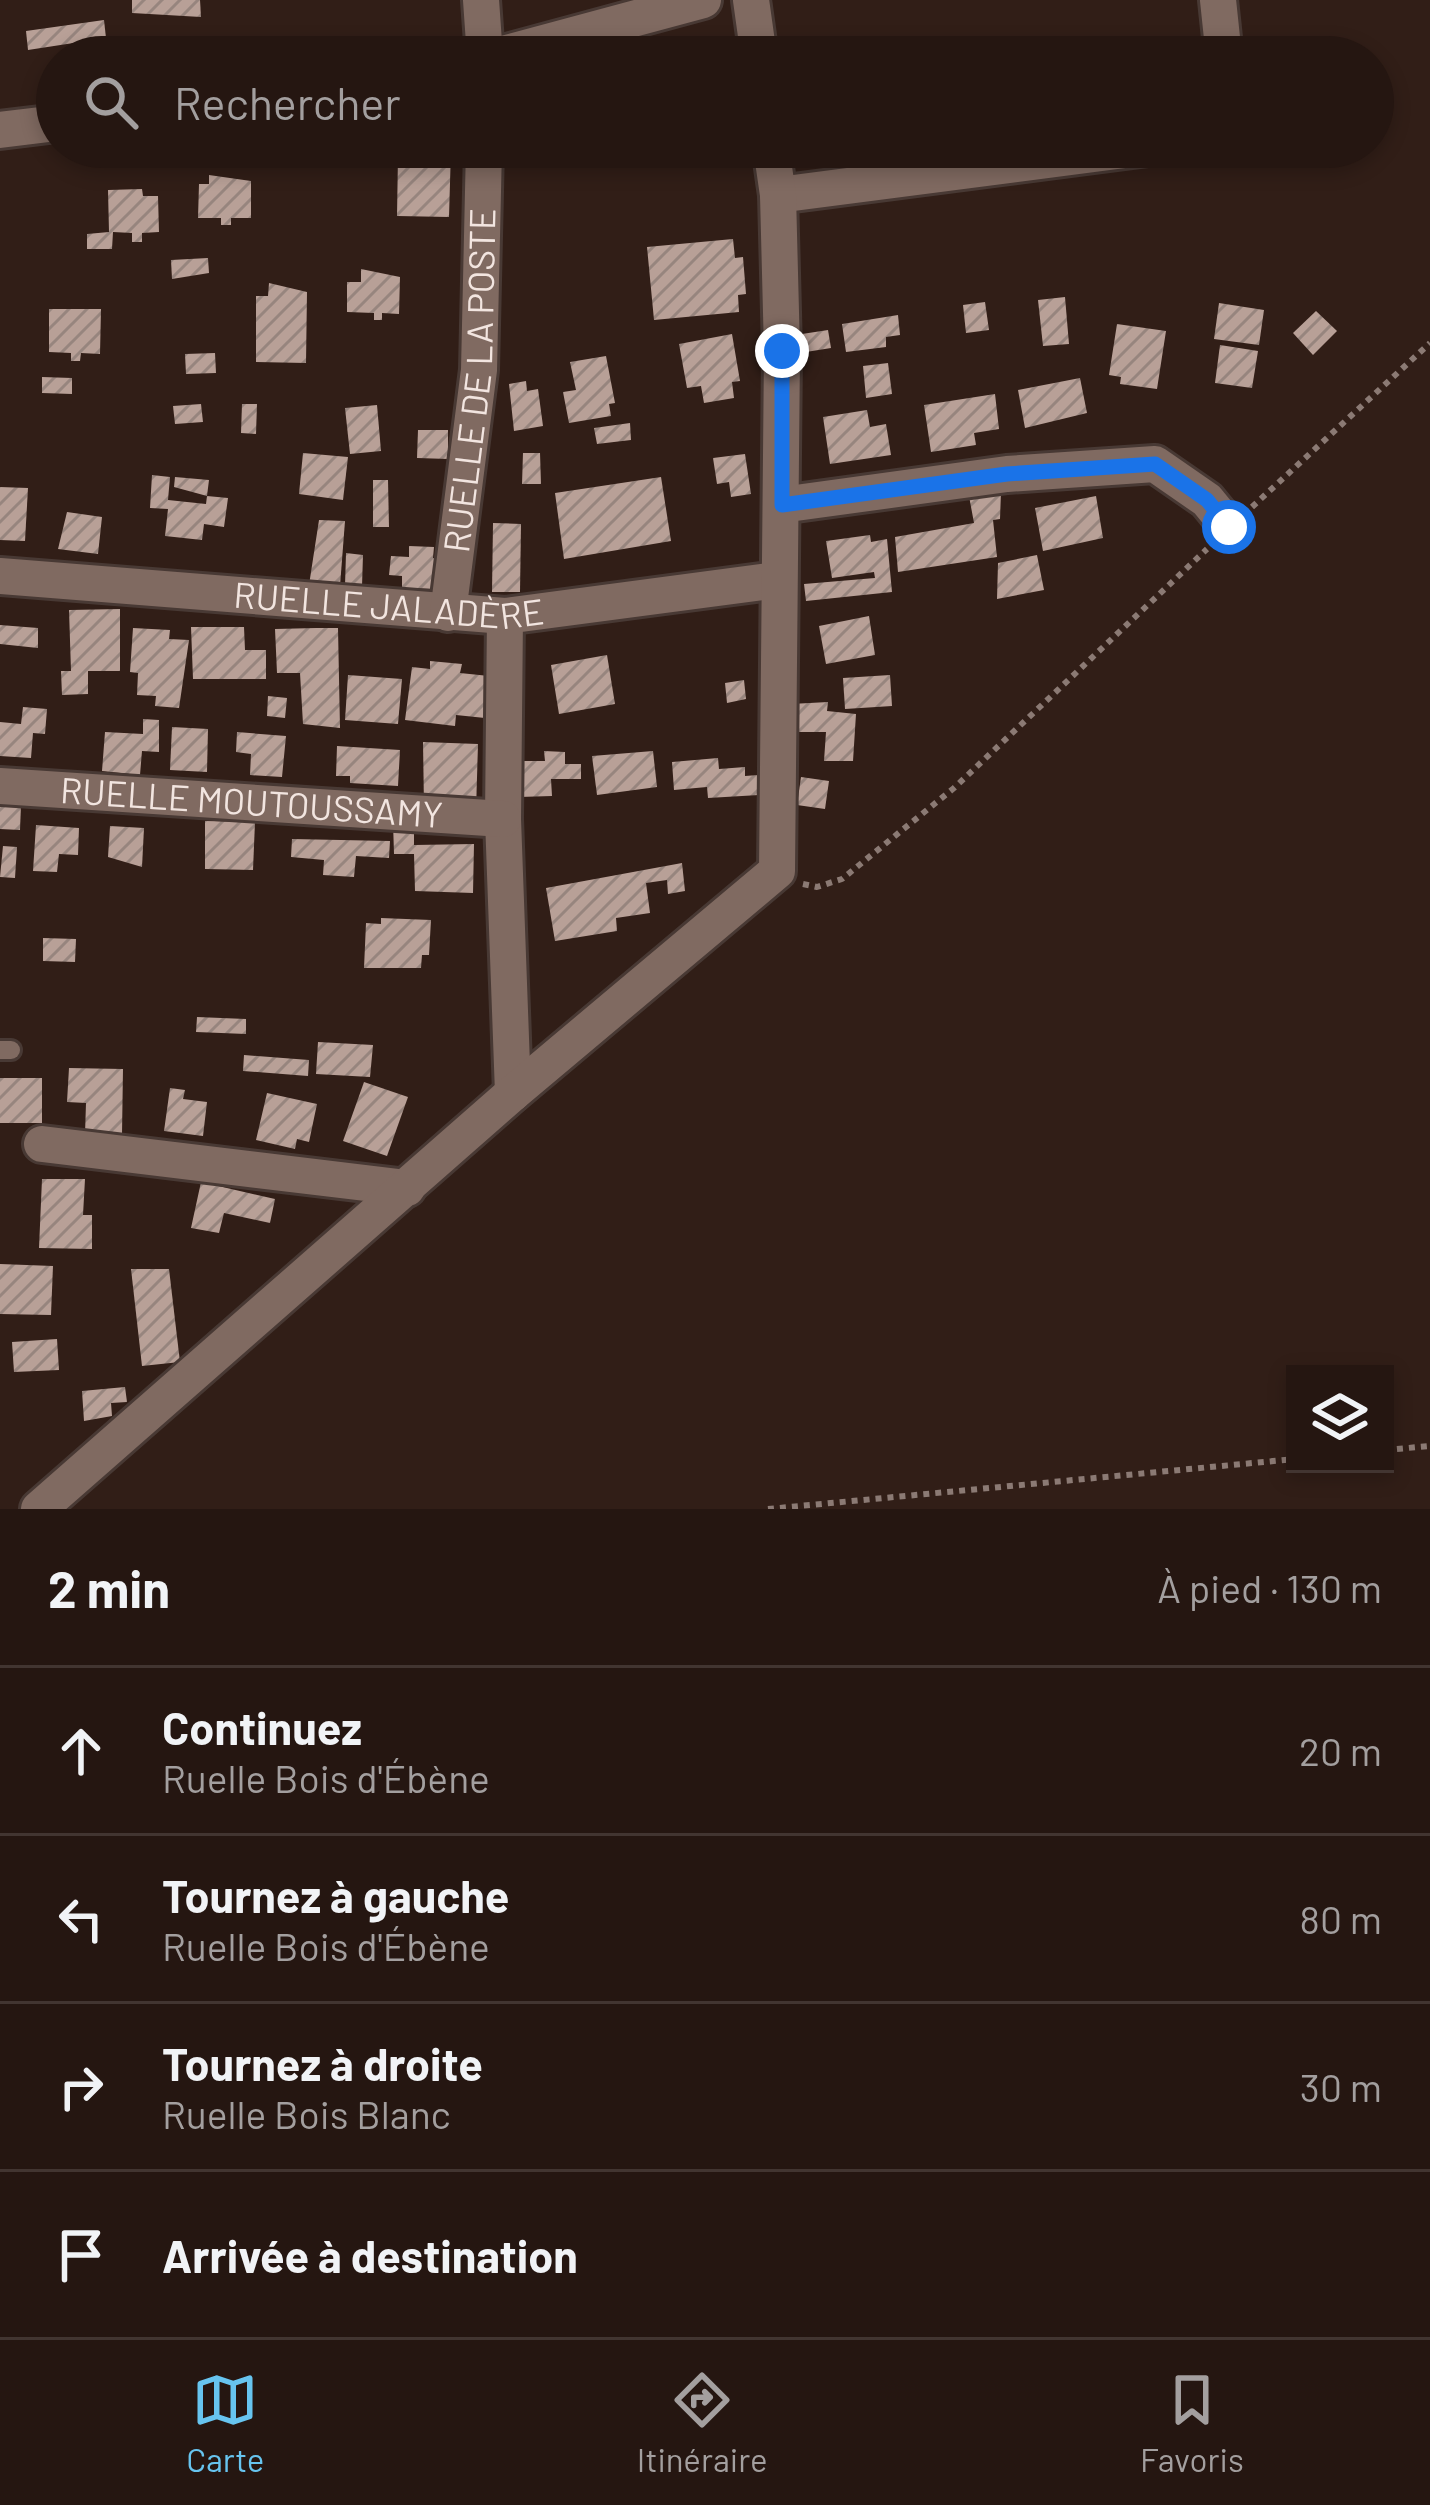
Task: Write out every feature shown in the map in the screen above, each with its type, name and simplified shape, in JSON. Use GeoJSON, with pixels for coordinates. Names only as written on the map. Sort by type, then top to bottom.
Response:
{"type":"FeatureCollection","features":[{"type":"Feature","properties":{"kind":"street"},"geometry":{"type":"LineString","coordinates":[[482,0],[486,36]]}},
{"type":"Feature","properties":{"kind":"street"},"geometry":{"type":"LineString","coordinates":[[568,36],[703,0]]}},
{"type":"Feature","properties":{"kind":"street"},"geometry":{"type":"LineString","coordinates":[[751,0],[756,36]]}},
{"type":"Feature","properties":{"kind":"street"},"geometry":{"type":"LineString","coordinates":[[1218,0],[1222,36]]}},
{"type":"Feature","properties":{"kind":"street"},"geometry":{"type":"LineString","coordinates":[[0,130],[36,126]]}},
{"type":"Feature","properties":{"kind":"street","name":"RUELLE DE LA POSTE"},"geometry":{"type":"LineString","coordinates":[[448,613],[479,370],[484,168]]}},
{"type":"Feature","properties":{"kind":"street"},"geometry":{"type":"LineString","coordinates":[[39,1509],[513,1093],[777,871],[777,580],[782,505],[775,168]]}},
{"type":"Feature","properties":{"kind":"street"},"geometry":{"type":"LineString","coordinates":[[778,196],[989,168]]}},
{"type":"Feature","properties":{"kind":"street"},"geometry":{"type":"LineString","coordinates":[[782,505],[1007,474],[1155,464],[1207,500],[1229,527]]}},
{"type":"Feature","properties":{"kind":"street","name":"RUELLE JALADÈRE"},"geometry":{"type":"LineString","coordinates":[[0,576],[506,616],[777,580]]}},
{"type":"Feature","properties":{"kind":"street"},"geometry":{"type":"LineString","coordinates":[[506,616],[502,819],[513,1093]]}},
{"type":"Feature","properties":{"kind":"street","name":"RUELLE MOUTOUSSAMY"},"geometry":{"type":"LineString","coordinates":[[0,786],[502,819]]}},
{"type":"Feature","properties":{"kind":"street"},"geometry":{"type":"LineString","coordinates":[[42,1144],[407,1188]]}},
{"type":"Feature","properties":{"kind":"path"},"geometry":{"type":"LineString","coordinates":[[777,871],[796,883],[817,887],[842,879],[954,788],[1430,343]]}},
{"type":"Feature","properties":{"kind":"path"},"geometry":{"type":"LineString","coordinates":[[1394,1449],[1430,1446]]}},
{"type":"Feature","properties":{"kind":"path"},"geometry":{"type":"LineString","coordinates":[[768,1509],[1286,1460]]}},
{"type":"Feature","properties":{"kind":"building"},"geometry":{"type":"Polygon","coordinates":[[[132,0],[200,0],[201,17],[132,13],[132,0]]]}},
{"type":"Feature","properties":{"kind":"building"},"geometry":{"type":"Polygon","coordinates":[[[104,20],[106,36],[36,36],[36,49],[28,50],[26,31],[104,20]]]}},
{"type":"Feature","properties":{"kind":"building"},"geometry":{"type":"Polygon","coordinates":[[[398,168],[450,168],[449,217],[397,216],[398,168]]]}},
{"type":"Feature","properties":{"kind":"building"},"geometry":{"type":"Polygon","coordinates":[[[209,175],[251,181],[251,218],[231,218],[231,225],[221,225],[221,218],[198,218],[199,184],[209,184],[209,175]]]}},
{"type":"Feature","properties":{"kind":"building"},"geometry":{"type":"Polygon","coordinates":[[[142,189],[143,196],[158,196],[159,232],[142,233],[142,242],[132,242],[132,233],[113,232],[112,249],[87,249],[87,234],[109,232],[108,190],[142,189]]]}},
{"type":"Feature","properties":{"kind":"building"},"geometry":{"type":"Polygon","coordinates":[[[733,239],[735,258],[743,257],[746,294],[738,295],[739,312],[654,320],[647,247],[733,239]]]}},
{"type":"Feature","properties":{"kind":"building"},"geometry":{"type":"Polygon","coordinates":[[[208,258],[209,273],[172,279],[171,260],[208,258]]]}},
{"type":"Feature","properties":{"kind":"building"},"geometry":{"type":"Polygon","coordinates":[[[361,269],[400,277],[399,314],[382,313],[382,320],[374,320],[374,313],[347,312],[347,282],[361,282],[361,269]]]}},
{"type":"Feature","properties":{"kind":"building"},"geometry":{"type":"Polygon","coordinates":[[[269,283],[307,292],[306,363],[256,362],[256,296],[268,296],[269,283]]]}},
{"type":"Feature","properties":{"kind":"building"},"geometry":{"type":"Polygon","coordinates":[[[1065,297],[1069,344],[1043,346],[1038,300],[1065,297]]]}},
{"type":"Feature","properties":{"kind":"building"},"geometry":{"type":"Polygon","coordinates":[[[985,302],[989,330],[966,333],[963,305],[985,302]]]}},
{"type":"Feature","properties":{"kind":"building"},"geometry":{"type":"Polygon","coordinates":[[[1219,303],[1264,310],[1259,345],[1214,339],[1219,303]]]}},
{"type":"Feature","properties":{"kind":"building"},"geometry":{"type":"Polygon","coordinates":[[[49,309],[101,309],[100,354],[81,353],[80,361],[71,361],[71,353],[49,352],[49,309]]]}},
{"type":"Feature","properties":{"kind":"building"},"geometry":{"type":"Polygon","coordinates":[[[1316,311],[1337,331],[1313,355],[1293,333],[1316,311]]]}},
{"type":"Feature","properties":{"kind":"building"},"geometry":{"type":"Polygon","coordinates":[[[898,315],[900,335],[886,337],[886,347],[846,352],[842,324],[898,315]]]}},
{"type":"Feature","properties":{"kind":"building"},"geometry":{"type":"Polygon","coordinates":[[[1117,324],[1166,331],[1157,389],[1120,384],[1121,377],[1109,375],[1117,324]]]}},
{"type":"Feature","properties":{"kind":"building"},"geometry":{"type":"Polygon","coordinates":[[[828,330],[831,348],[806,352],[802,334],[828,330]]]}},
{"type":"Feature","properties":{"kind":"building"},"geometry":{"type":"Polygon","coordinates":[[[732,334],[740,381],[732,382],[734,398],[704,403],[701,386],[687,388],[679,344],[732,334]]]}},
{"type":"Feature","properties":{"kind":"building"},"geometry":{"type":"Polygon","coordinates":[[[1220,345],[1258,351],[1252,388],[1215,383],[1220,345]]]}},
{"type":"Feature","properties":{"kind":"building"},"geometry":{"type":"Polygon","coordinates":[[[215,353],[216,373],[186,374],[185,354],[215,353]]]}},
{"type":"Feature","properties":{"kind":"building"},"geometry":{"type":"Polygon","coordinates":[[[606,356],[615,403],[609,404],[611,416],[569,423],[563,392],[576,390],[570,362],[606,356]]]}},
{"type":"Feature","properties":{"kind":"building"},"geometry":{"type":"Polygon","coordinates":[[[888,363],[892,394],[866,398],[863,366],[888,363]]]}},
{"type":"Feature","properties":{"kind":"building"},"geometry":{"type":"Polygon","coordinates":[[[42,377],[72,378],[72,394],[42,393],[42,377]]]}},
{"type":"Feature","properties":{"kind":"building"},"geometry":{"type":"Polygon","coordinates":[[[1080,378],[1087,413],[1025,428],[1018,390],[1080,378]]]}},
{"type":"Feature","properties":{"kind":"building"},"geometry":{"type":"Polygon","coordinates":[[[526,381],[527,391],[538,389],[543,426],[514,431],[509,384],[526,381]]]}},
{"type":"Feature","properties":{"kind":"building"},"geometry":{"type":"Polygon","coordinates":[[[995,394],[999,429],[974,433],[976,445],[931,452],[924,405],[995,394]]]}},
{"type":"Feature","properties":{"kind":"building"},"geometry":{"type":"Polygon","coordinates":[[[201,404],[203,422],[175,424],[173,406],[201,404]]]}},
{"type":"Feature","properties":{"kind":"building"},"geometry":{"type":"Polygon","coordinates":[[[242,404],[257,404],[256,434],[241,433],[242,404]]]}},
{"type":"Feature","properties":{"kind":"building"},"geometry":{"type":"Polygon","coordinates":[[[377,405],[381,451],[350,454],[345,408],[377,405]]]}},
{"type":"Feature","properties":{"kind":"building"},"geometry":{"type":"Polygon","coordinates":[[[867,410],[870,427],[886,424],[891,455],[830,464],[823,417],[867,410]]]}},
{"type":"Feature","properties":{"kind":"building"},"geometry":{"type":"Polygon","coordinates":[[[630,423],[631,440],[597,444],[594,428],[630,423]]]}},
{"type":"Feature","properties":{"kind":"building"},"geometry":{"type":"Polygon","coordinates":[[[418,430],[448,430],[448,459],[417,458],[418,430]]]}},
{"type":"Feature","properties":{"kind":"building"},"geometry":{"type":"Polygon","coordinates":[[[303,453],[348,457],[343,500],[299,494],[303,453]]]}},
{"type":"Feature","properties":{"kind":"building"},"geometry":{"type":"Polygon","coordinates":[[[523,453],[540,453],[541,484],[522,484],[523,453]]]}},
{"type":"Feature","properties":{"kind":"building"},"geometry":{"type":"Polygon","coordinates":[[[745,454],[751,494],[731,497],[729,482],[717,484],[713,458],[745,454]]]}},
{"type":"Feature","properties":{"kind":"building"},"geometry":{"type":"Polygon","coordinates":[[[152,475],[170,477],[168,500],[206,504],[207,496],[228,498],[224,527],[204,524],[202,540],[165,536],[168,509],[150,508],[152,475]]]}},
{"type":"Feature","properties":{"kind":"building"},"geometry":{"type":"Polygon","coordinates":[[[175,477],[209,480],[207,496],[174,487],[175,477]]]}},
{"type":"Feature","properties":{"kind":"building"},"geometry":{"type":"Polygon","coordinates":[[[661,477],[671,541],[564,559],[555,493],[661,477]]]}},
{"type":"Feature","properties":{"kind":"building"},"geometry":{"type":"Polygon","coordinates":[[[373,480],[388,480],[389,527],[373,527],[373,480]]]}},
{"type":"Feature","properties":{"kind":"building"},"geometry":{"type":"Polygon","coordinates":[[[0,487],[28,488],[25,541],[0,540],[0,487]]]}},
{"type":"Feature","properties":{"kind":"building"},"geometry":{"type":"Polygon","coordinates":[[[1001,492],[1000,519],[993,520],[997,557],[898,572],[895,537],[974,523],[969,496],[1001,492]]]}},
{"type":"Feature","properties":{"kind":"building"},"geometry":{"type":"Polygon","coordinates":[[[1096,496],[1103,538],[1043,551],[1035,508],[1096,496]]]}},
{"type":"Feature","properties":{"kind":"building"},"geometry":{"type":"Polygon","coordinates":[[[67,512],[102,517],[98,554],[58,549],[67,512]]]}},
{"type":"Feature","properties":{"kind":"building"},"geometry":{"type":"Polygon","coordinates":[[[319,520],[345,521],[340,586],[309,585],[319,520]]]}},
{"type":"Feature","properties":{"kind":"building"},"geometry":{"type":"Polygon","coordinates":[[[493,523],[521,524],[520,592],[492,592],[493,523]]]}},
{"type":"Feature","properties":{"kind":"building"},"geometry":{"type":"Polygon","coordinates":[[[870,535],[871,542],[887,539],[892,592],[806,601],[804,584],[875,578],[874,572],[832,578],[826,541],[870,535]]]}},
{"type":"Feature","properties":{"kind":"building"},"geometry":{"type":"Polygon","coordinates":[[[409,546],[434,547],[433,558],[439,558],[437,589],[402,588],[402,576],[389,575],[391,556],[409,557],[409,546]]]}},
{"type":"Feature","properties":{"kind":"building"},"geometry":{"type":"Polygon","coordinates":[[[346,553],[363,555],[362,586],[345,585],[346,553]]]}},
{"type":"Feature","properties":{"kind":"building"},"geometry":{"type":"Polygon","coordinates":[[[1037,555],[1044,590],[997,599],[998,563],[1037,555]]]}},
{"type":"Feature","properties":{"kind":"building"},"geometry":{"type":"Polygon","coordinates":[[[120,609],[120,671],[88,671],[88,694],[62,695],[61,671],[71,671],[69,610],[120,609]]]}},
{"type":"Feature","properties":{"kind":"building"},"geometry":{"type":"Polygon","coordinates":[[[869,616],[875,655],[826,664],[819,626],[869,616]]]}},
{"type":"Feature","properties":{"kind":"building"},"geometry":{"type":"Polygon","coordinates":[[[0,625],[38,628],[38,648],[0,644],[0,625]]]}},
{"type":"Feature","properties":{"kind":"building"},"geometry":{"type":"Polygon","coordinates":[[[191,627],[244,627],[245,650],[266,650],[266,679],[193,679],[191,627]]]}},
{"type":"Feature","properties":{"kind":"building"},"geometry":{"type":"Polygon","coordinates":[[[133,628],[170,630],[169,639],[189,640],[179,708],[155,706],[156,696],[137,695],[138,673],[130,672],[133,628]]]}},
{"type":"Feature","properties":{"kind":"building"},"geometry":{"type":"Polygon","coordinates":[[[338,628],[340,728],[303,724],[300,673],[277,673],[275,629],[338,628]]]}},
{"type":"Feature","properties":{"kind":"building"},"geometry":{"type":"Polygon","coordinates":[[[607,655],[615,704],[559,714],[551,665],[607,655]]]}},
{"type":"Feature","properties":{"kind":"building"},"geometry":{"type":"Polygon","coordinates":[[[430,661],[462,664],[460,673],[489,676],[485,718],[456,715],[455,726],[405,720],[412,667],[430,669],[430,661]]]}},
{"type":"Feature","properties":{"kind":"building"},"geometry":{"type":"Polygon","coordinates":[[[348,675],[402,679],[398,724],[345,720],[348,675]]]}},
{"type":"Feature","properties":{"kind":"building"},"geometry":{"type":"Polygon","coordinates":[[[890,675],[892,706],[845,709],[843,678],[890,675]]]}},
{"type":"Feature","properties":{"kind":"building"},"geometry":{"type":"Polygon","coordinates":[[[744,680],[746,699],[727,703],[725,683],[744,680]]]}},
{"type":"Feature","properties":{"kind":"building"},"geometry":{"type":"Polygon","coordinates":[[[268,696],[287,698],[285,718],[267,716],[268,696]]]}},
{"type":"Feature","properties":{"kind":"building"},"geometry":{"type":"Polygon","coordinates":[[[828,702],[827,711],[856,714],[853,761],[824,761],[826,732],[793,732],[791,704],[828,702]]]}},
{"type":"Feature","properties":{"kind":"building"},"geometry":{"type":"Polygon","coordinates":[[[23,707],[47,709],[45,734],[33,733],[31,758],[0,756],[0,722],[21,724],[23,707]]]}},
{"type":"Feature","properties":{"kind":"building"},"geometry":{"type":"Polygon","coordinates":[[[143,719],[159,720],[159,752],[142,751],[140,775],[102,771],[105,732],[143,734],[143,719]]]}},
{"type":"Feature","properties":{"kind":"building"},"geometry":{"type":"Polygon","coordinates":[[[172,727],[208,729],[207,772],[170,770],[172,727]]]}},
{"type":"Feature","properties":{"kind":"building"},"geometry":{"type":"Polygon","coordinates":[[[237,732],[286,736],[282,777],[250,775],[251,754],[236,752],[237,732]]]}},
{"type":"Feature","properties":{"kind":"building"},"geometry":{"type":"Polygon","coordinates":[[[423,742],[478,744],[476,811],[424,807],[423,742]]]}},
{"type":"Feature","properties":{"kind":"building"},"geometry":{"type":"Polygon","coordinates":[[[337,746],[400,750],[398,786],[350,783],[350,776],[336,776],[337,746]]]}},
{"type":"Feature","properties":{"kind":"building"},"geometry":{"type":"Polygon","coordinates":[[[544,751],[565,752],[565,764],[581,764],[581,779],[551,779],[552,796],[519,797],[518,761],[545,761],[544,751]]]}},
{"type":"Feature","properties":{"kind":"building"},"geometry":{"type":"Polygon","coordinates":[[[653,751],[657,787],[597,795],[592,756],[653,751]]]}},
{"type":"Feature","properties":{"kind":"building"},"geometry":{"type":"Polygon","coordinates":[[[718,758],[719,769],[745,767],[745,776],[758,775],[759,795],[708,798],[707,787],[674,790],[672,762],[718,758]]]}},
{"type":"Feature","properties":{"kind":"building"},"geometry":{"type":"Polygon","coordinates":[[[801,777],[829,781],[825,809],[797,805],[801,777]]]}},
{"type":"Feature","properties":{"kind":"building"},"geometry":{"type":"Polygon","coordinates":[[[0,804],[21,805],[20,830],[0,829],[0,804]]]}},
{"type":"Feature","properties":{"kind":"building"},"geometry":{"type":"Polygon","coordinates":[[[205,821],[255,822],[253,870],[205,869],[205,821]]]}},
{"type":"Feature","properties":{"kind":"building"},"geometry":{"type":"Polygon","coordinates":[[[393,822],[414,823],[414,845],[474,844],[473,893],[415,891],[414,854],[394,854],[393,822]]]}},
{"type":"Feature","properties":{"kind":"building"},"geometry":{"type":"Polygon","coordinates":[[[36,825],[79,828],[78,855],[59,854],[57,872],[33,871],[36,825]]]}},
{"type":"Feature","properties":{"kind":"building"},"geometry":{"type":"Polygon","coordinates":[[[110,826],[144,828],[142,867],[108,857],[110,826]]]}},
{"type":"Feature","properties":{"kind":"building"},"geometry":{"type":"Polygon","coordinates":[[[292,839],[390,841],[389,858],[356,856],[354,877],[323,875],[324,860],[291,857],[292,839]]]}},
{"type":"Feature","properties":{"kind":"building"},"geometry":{"type":"Polygon","coordinates":[[[3,846],[17,847],[15,878],[0,877],[3,846]]]}},
{"type":"Feature","properties":{"kind":"building"},"geometry":{"type":"Polygon","coordinates":[[[682,863],[685,891],[668,894],[667,880],[646,883],[650,913],[616,918],[617,931],[555,941],[546,888],[682,863]]]}},
{"type":"Feature","properties":{"kind":"building"},"geometry":{"type":"Polygon","coordinates":[[[381,918],[431,920],[429,955],[422,955],[421,968],[364,968],[366,923],[381,924],[381,918]]]}},
{"type":"Feature","properties":{"kind":"building"},"geometry":{"type":"Polygon","coordinates":[[[43,938],[76,939],[75,962],[43,961],[43,938]]]}},
{"type":"Feature","properties":{"kind":"building"},"geometry":{"type":"Polygon","coordinates":[[[197,1017],[246,1019],[246,1034],[196,1032],[197,1017]]]}},
{"type":"Feature","properties":{"kind":"building"},"geometry":{"type":"Polygon","coordinates":[[[318,1042],[373,1045],[370,1077],[316,1074],[318,1042]]]}},
{"type":"Feature","properties":{"kind":"building"},"geometry":{"type":"Polygon","coordinates":[[[244,1055],[309,1060],[308,1076],[243,1071],[244,1055]]]}},
{"type":"Feature","properties":{"kind":"building"},"geometry":{"type":"Polygon","coordinates":[[[69,1068],[123,1069],[122,1134],[85,1134],[86,1103],[67,1102],[69,1068]]]}},
{"type":"Feature","properties":{"kind":"building"},"geometry":{"type":"Polygon","coordinates":[[[0,1078],[42,1078],[42,1123],[0,1123],[0,1078]]]}},
{"type":"Feature","properties":{"kind":"building"},"geometry":{"type":"Polygon","coordinates":[[[364,1082],[408,1097],[387,1156],[343,1141],[364,1082]]]}},
{"type":"Feature","properties":{"kind":"building"},"geometry":{"type":"Polygon","coordinates":[[[170,1088],[185,1090],[183,1099],[207,1102],[203,1136],[164,1131],[170,1088]]]}},
{"type":"Feature","properties":{"kind":"building"},"geometry":{"type":"Polygon","coordinates":[[[267,1093],[317,1104],[309,1142],[297,1139],[295,1149],[256,1140],[267,1093]]]}},
{"type":"Feature","properties":{"kind":"building"},"geometry":{"type":"Polygon","coordinates":[[[42,1179],[85,1179],[83,1215],[92,1215],[92,1249],[39,1248],[42,1179]]]}},
{"type":"Feature","properties":{"kind":"building"},"geometry":{"type":"Polygon","coordinates":[[[201,1182],[275,1199],[270,1223],[224,1213],[219,1233],[191,1228],[201,1182]]]}},
{"type":"Feature","properties":{"kind":"building"},"geometry":{"type":"Polygon","coordinates":[[[0,1264],[53,1266],[51,1315],[0,1314],[0,1264]]]}},
{"type":"Feature","properties":{"kind":"building"},"geometry":{"type":"Polygon","coordinates":[[[131,1269],[169,1269],[180,1362],[142,1366],[131,1269]]]}},
{"type":"Feature","properties":{"kind":"building"},"geometry":{"type":"Polygon","coordinates":[[[57,1339],[59,1370],[14,1372],[12,1342],[57,1339]]]}},
{"type":"Feature","properties":{"kind":"building"},"geometry":{"type":"Polygon","coordinates":[[[125,1387],[127,1402],[111,1403],[112,1416],[84,1421],[82,1391],[125,1387]]]}},
{"type":"Feature","properties":{"kind":"route"},"geometry":{"type":"LineString","coordinates":[[782,351],[782,505],[1007,474],[1155,464],[1207,500],[1229,527]]}}]}
